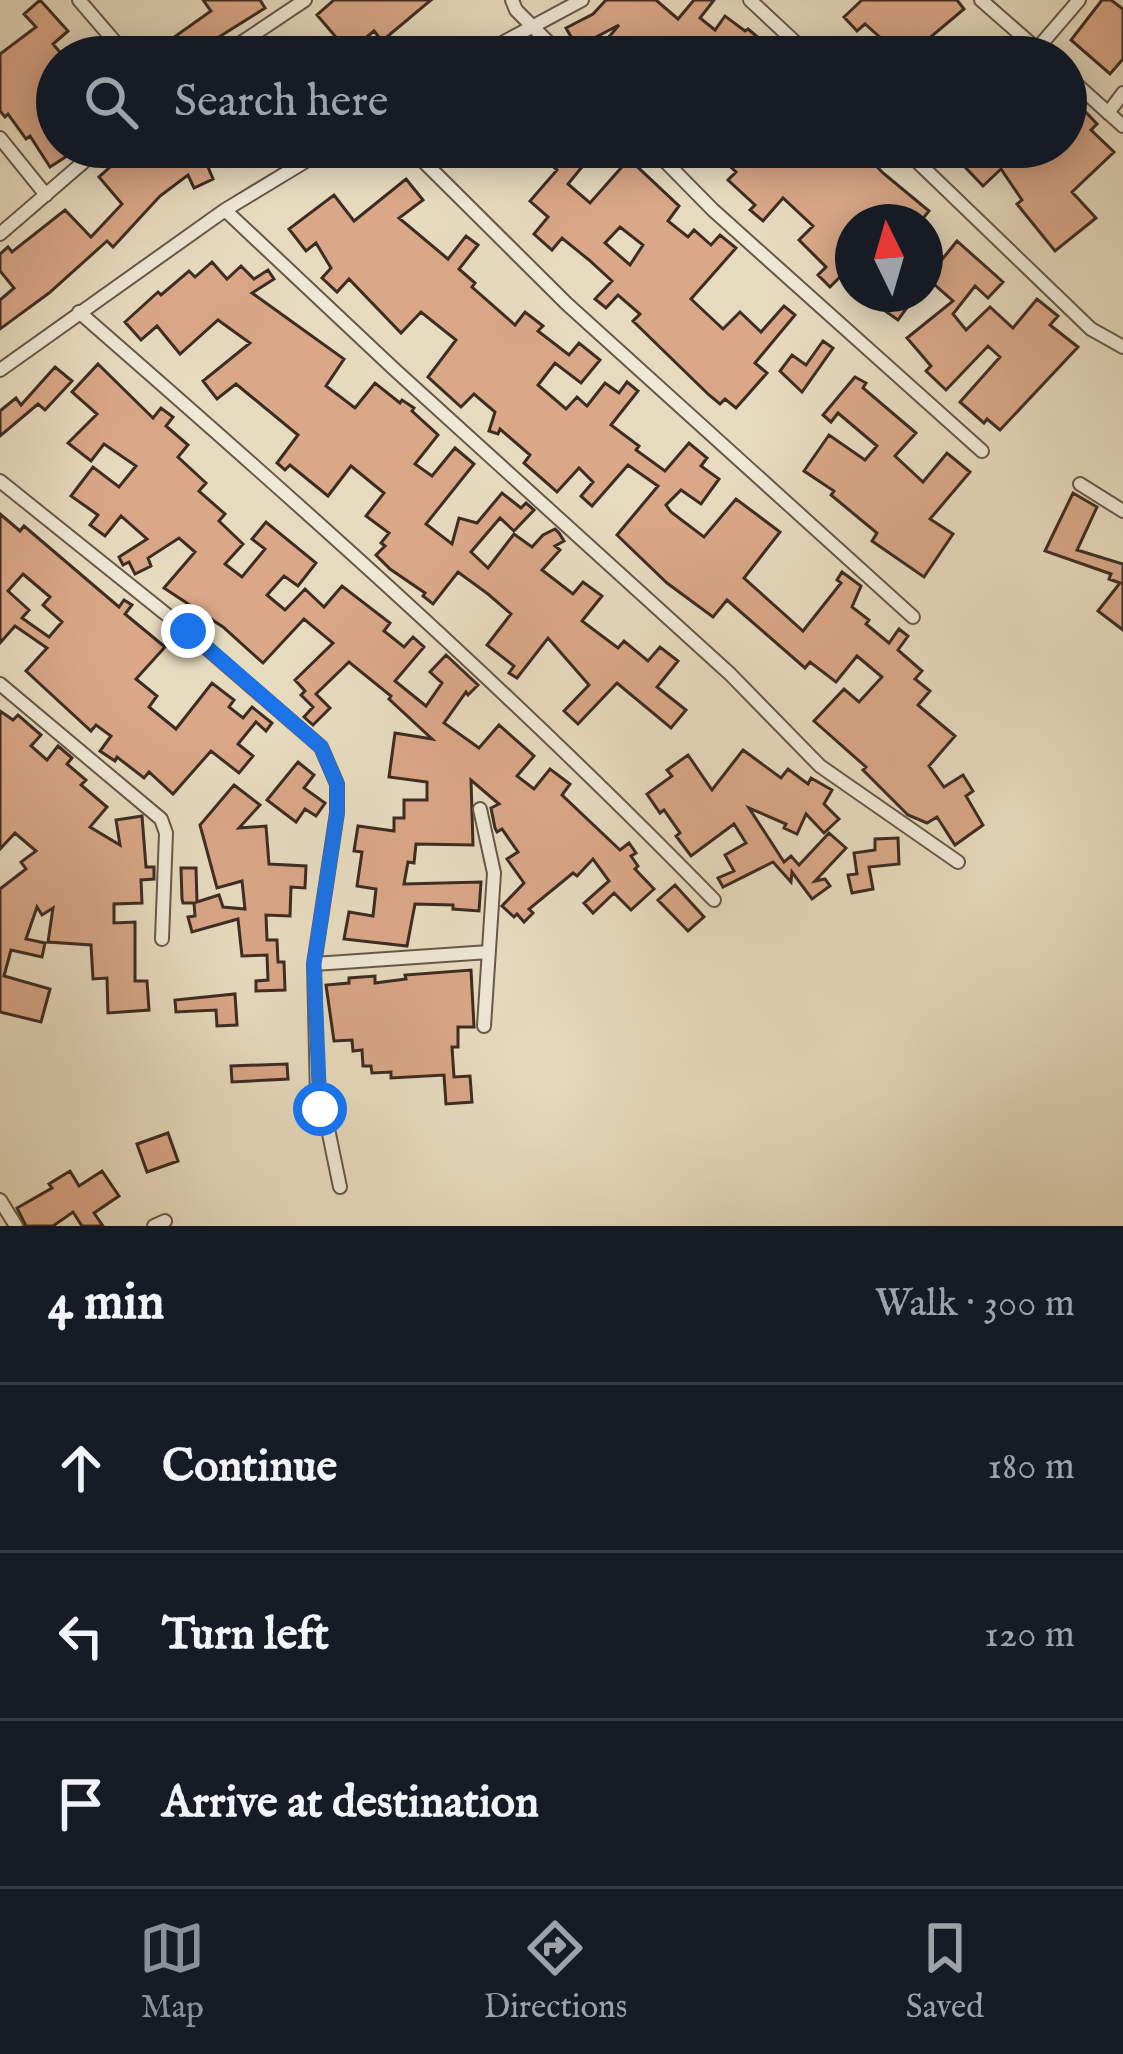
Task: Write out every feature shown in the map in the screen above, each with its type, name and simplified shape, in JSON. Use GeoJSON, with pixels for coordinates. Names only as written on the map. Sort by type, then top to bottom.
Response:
{"type":"FeatureCollection","features":[{"type":"Feature","properties":{"kind":"street"},"geometry":{"type":"LineString","coordinates":[[79,0],[110,36]]}},
{"type":"Feature","properties":{"kind":"street"},"geometry":{"type":"LineString","coordinates":[[247,36],[288,5],[305,0]]}},
{"type":"Feature","properties":{"kind":"street"},"geometry":{"type":"LineString","coordinates":[[512,0],[543,36]]}},
{"type":"Feature","properties":{"kind":"street"},"geometry":{"type":"LineString","coordinates":[[511,36],[582,0]]}},
{"type":"Feature","properties":{"kind":"street"},"geometry":{"type":"LineString","coordinates":[[750,0],[789,36]]}},
{"type":"Feature","properties":{"kind":"street"},"geometry":{"type":"LineString","coordinates":[[981,0],[1022,36]]}},
{"type":"Feature","properties":{"kind":"street"},"geometry":{"type":"LineString","coordinates":[[1054,36],[1079,0]]}},
{"type":"Feature","properties":{"kind":"street"},"geometry":{"type":"LineString","coordinates":[[1108,113],[1123,93]]}},
{"type":"Feature","properties":{"kind":"street"},"geometry":{"type":"LineString","coordinates":[[1087,94],[1123,126]]}},
{"type":"Feature","properties":{"kind":"street"},"geometry":{"type":"LineString","coordinates":[[0,138],[46,195]]}},
{"type":"Feature","properties":{"kind":"street"},"geometry":{"type":"LineString","coordinates":[[0,234],[77,168]]}},
{"type":"Feature","properties":{"kind":"street"},"geometry":{"type":"LineString","coordinates":[[0,370],[226,210],[295,168]]}},
{"type":"Feature","properties":{"kind":"street"},"geometry":{"type":"LineString","coordinates":[[430,168],[567,304],[913,617]]}},
{"type":"Feature","properties":{"kind":"street"},"geometry":{"type":"LineString","coordinates":[[672,168],[982,452]]}},
{"type":"Feature","properties":{"kind":"street"},"geometry":{"type":"LineString","coordinates":[[924,168],[1091,329],[1123,347]]}},
{"type":"Feature","properties":{"kind":"street"},"geometry":{"type":"LineString","coordinates":[[226,210],[730,674],[820,766],[958,862]]}},
{"type":"Feature","properties":{"kind":"street"},"geometry":{"type":"LineString","coordinates":[[80,312],[337,536],[570,753],[714,900]]}},
{"type":"Feature","properties":{"kind":"street"},"geometry":{"type":"LineString","coordinates":[[0,482],[188,631],[321,747],[337,784],[337,813],[314,964],[316,1097],[327,1124],[340,1187]]}},
{"type":"Feature","properties":{"kind":"street"},"geometry":{"type":"LineString","coordinates":[[1081,484],[1123,511]]}},
{"type":"Feature","properties":{"kind":"street"},"geometry":{"type":"LineString","coordinates":[[0,683],[161,819],[166,833],[162,939]]}},
{"type":"Feature","properties":{"kind":"street"},"geometry":{"type":"LineString","coordinates":[[480,809],[494,873],[484,1026]]}},
{"type":"Feature","properties":{"kind":"street"},"geometry":{"type":"LineString","coordinates":[[314,964],[489,952]]}},
{"type":"Feature","properties":{"kind":"street"},"geometry":{"type":"LineString","coordinates":[[0,1201],[16,1226]]}},
{"type":"Feature","properties":{"kind":"building"},"geometry":{"type":"Polygon","coordinates":[[[40,0],[68,31],[62,36],[36,36],[36,145],[0,111],[0,54],[36,27],[24,14],[40,0]]]}},
{"type":"Feature","properties":{"kind":"building"},"geometry":{"type":"Polygon","coordinates":[[[203,0],[260,0],[265,8],[220,36],[176,36],[211,11],[203,0]]]}},
{"type":"Feature","properties":{"kind":"building"},"geometry":{"type":"Polygon","coordinates":[[[334,0],[431,0],[388,36],[374,31],[368,36],[335,36],[317,15],[334,0]]]}},
{"type":"Feature","properties":{"kind":"building"},"geometry":{"type":"Polygon","coordinates":[[[606,0],[656,0],[678,19],[694,0],[714,0],[700,18],[715,30],[725,16],[756,36],[610,36],[619,25],[598,36],[571,36],[566,28],[593,14],[606,0]]]}},
{"type":"Feature","properties":{"kind":"building"},"geometry":{"type":"Polygon","coordinates":[[[862,0],[957,0],[964,9],[932,36],[878,36],[865,24],[857,31],[844,17],[862,0]]]}},
{"type":"Feature","properties":{"kind":"building"},"geometry":{"type":"Polygon","coordinates":[[[1102,0],[1123,9],[1123,59],[1110,74],[1087,54],[1087,36],[1074,36],[1102,0]]]}},
{"type":"Feature","properties":{"kind":"building"},"geometry":{"type":"Polygon","coordinates":[[[1087,113],[1097,124],[1091,130],[1114,152],[1072,192],[1096,218],[1055,251],[1017,204],[1022,200],[1001,169],[983,186],[966,168],[1087,168],[1087,113]]]}},
{"type":"Feature","properties":{"kind":"building"},"geometry":{"type":"Polygon","coordinates":[[[109,168],[208,168],[213,179],[194,188],[188,175],[160,196],[113,247],[107,241],[0,329],[0,300],[14,288],[0,271],[0,254],[8,247],[12,252],[65,210],[91,237],[122,204],[99,177],[109,168]]]}},
{"type":"Feature","properties":{"kind":"building"},"geometry":{"type":"Polygon","coordinates":[[[581,168],[568,184],[590,203],[621,168],[639,168],[679,206],[668,221],[688,237],[694,230],[711,245],[720,235],[736,248],[691,299],[723,329],[740,312],[761,332],[784,306],[795,315],[755,363],[767,373],[736,408],[709,395],[633,321],[640,314],[618,295],[606,308],[595,299],[612,281],[589,260],[562,238],[552,250],[534,234],[548,217],[530,201],[557,170],[581,168]],[[620,227],[605,243],[630,265],[643,245],[620,227]]]}},
{"type":"Feature","properties":{"kind":"building"},"geometry":{"type":"Polygon","coordinates":[[[732,168],[878,168],[921,204],[835,204],[835,282],[830,287],[818,275],[826,267],[799,240],[813,226],[783,198],[763,221],[750,210],[755,205],[728,180],[736,172],[732,168]]]}},
{"type":"Feature","properties":{"kind":"building"},"geometry":{"type":"Polygon","coordinates":[[[406,179],[423,200],[399,218],[448,259],[466,236],[478,245],[459,269],[475,283],[472,287],[515,325],[525,312],[543,326],[538,331],[569,355],[579,343],[600,360],[581,383],[555,363],[538,385],[566,409],[577,397],[587,406],[605,383],[619,393],[627,382],[638,391],[611,425],[639,446],[636,450],[665,471],[689,443],[707,458],[701,466],[719,479],[701,504],[681,490],[666,505],[671,512],[704,537],[736,499],[780,532],[744,578],[803,631],[841,583],[837,580],[842,572],[861,586],[852,607],[869,620],[866,624],[889,643],[899,629],[908,636],[898,650],[922,671],[915,679],[930,691],[918,705],[955,736],[929,766],[944,787],[963,775],[973,791],[966,796],[983,825],[955,845],[937,817],[927,823],[908,815],[863,770],[866,767],[814,721],[844,689],[859,702],[882,677],[857,656],[836,682],[810,662],[805,668],[727,600],[713,617],[667,583],[617,535],[658,486],[628,465],[592,506],[581,496],[593,482],[579,468],[557,492],[524,463],[530,455],[500,429],[498,434],[489,431],[495,412],[474,394],[461,407],[428,377],[456,340],[421,312],[401,333],[349,279],[337,292],[322,278],[331,268],[316,243],[306,251],[289,229],[334,195],[354,221],[406,179]]]}},
{"type":"Feature","properties":{"kind":"building"},"geometry":{"type":"Polygon","coordinates":[[[957,241],[1003,282],[988,298],[975,286],[953,314],[966,330],[990,307],[1013,328],[1037,299],[1058,316],[1050,325],[1078,347],[1000,430],[960,402],[1000,357],[988,346],[946,390],[926,371],[931,366],[907,338],[953,301],[943,292],[943,258],[957,241]]]}},
{"type":"Feature","properties":{"kind":"building"},"geometry":{"type":"Polygon","coordinates":[[[212,262],[227,279],[241,266],[254,279],[268,270],[274,279],[252,293],[344,359],[326,386],[355,408],[375,383],[414,408],[438,435],[415,464],[432,476],[455,448],[474,464],[426,524],[452,544],[459,518],[477,523],[502,493],[521,508],[526,503],[534,510],[514,531],[500,518],[471,552],[488,568],[514,534],[532,547],[543,535],[555,529],[559,533],[564,541],[555,546],[560,550],[542,570],[573,594],[583,582],[602,596],[582,621],[618,648],[624,641],[648,661],[660,647],[678,661],[657,687],[686,710],[671,728],[617,683],[578,724],[564,711],[589,685],[548,638],[517,678],[509,673],[514,666],[487,645],[511,614],[488,594],[458,572],[433,604],[390,569],[376,555],[389,533],[366,516],[384,493],[351,466],[328,496],[290,465],[285,470],[277,463],[298,435],[236,384],[217,399],[203,381],[250,343],[218,320],[180,354],[157,326],[141,340],[125,322],[158,292],[161,295],[189,271],[195,277],[212,262]]]}},
{"type":"Feature","properties":{"kind":"building"},"geometry":{"type":"Polygon","coordinates":[[[823,341],[833,348],[802,392],[780,371],[792,355],[806,365],[823,341]]]}},
{"type":"Feature","properties":{"kind":"building"},"geometry":{"type":"Polygon","coordinates":[[[98,364],[153,418],[161,408],[173,417],[166,426],[188,445],[178,457],[206,483],[199,491],[225,514],[219,521],[243,544],[225,564],[242,577],[265,549],[252,539],[266,522],[316,563],[298,586],[284,576],[267,595],[285,610],[305,589],[324,607],[342,586],[390,623],[384,631],[404,647],[413,637],[424,647],[395,681],[426,706],[442,683],[430,672],[446,655],[478,685],[466,692],[444,723],[479,748],[499,725],[534,756],[517,776],[534,789],[550,769],[570,784],[562,795],[620,850],[629,843],[636,853],[631,856],[638,866],[635,869],[654,889],[631,910],[614,893],[593,913],[584,903],[609,881],[593,859],[529,909],[533,913],[524,922],[517,914],[514,917],[502,906],[524,883],[507,859],[518,852],[502,829],[497,832],[495,828],[491,808],[499,804],[471,780],[473,845],[416,844],[404,884],[481,882],[479,911],[415,904],[407,946],[344,939],[349,912],[373,916],[376,889],[357,886],[362,852],[354,851],[358,826],[394,831],[394,818],[404,818],[404,800],[427,800],[427,782],[389,777],[395,733],[432,739],[391,696],[349,662],[316,694],[330,708],[313,725],[304,717],[313,707],[295,680],[333,643],[304,619],[263,663],[223,627],[164,588],[195,552],[179,538],[148,558],[151,566],[135,574],[129,562],[123,565],[119,557],[147,539],[121,516],[105,536],[90,525],[98,515],[71,496],[93,467],[119,487],[136,466],[104,444],[91,461],[68,443],[97,414],[72,392],[98,364]]]}},
{"type":"Feature","properties":{"kind":"building"},"geometry":{"type":"Polygon","coordinates":[[[55,367],[72,381],[45,410],[38,404],[0,436],[0,411],[16,398],[21,405],[55,367]]]}},
{"type":"Feature","properties":{"kind":"building"},"geometry":{"type":"Polygon","coordinates":[[[855,377],[916,433],[895,456],[923,482],[947,453],[970,472],[930,519],[953,534],[924,577],[872,541],[877,533],[831,495],[834,491],[804,471],[829,435],[865,460],[877,446],[838,413],[831,422],[823,415],[855,377]]]}},
{"type":"Feature","properties":{"kind":"building"},"geometry":{"type":"Polygon","coordinates":[[[1073,493],[1097,507],[1077,550],[1123,564],[1123,630],[1098,611],[1120,583],[1109,579],[1111,574],[1045,551],[1073,493]]]}},
{"type":"Feature","properties":{"kind":"building"},"geometry":{"type":"Polygon","coordinates":[[[0,514],[20,531],[24,526],[119,607],[124,600],[132,605],[125,614],[165,647],[136,679],[157,696],[149,707],[176,729],[212,683],[234,700],[229,707],[243,718],[252,707],[272,723],[266,731],[256,722],[238,744],[253,756],[239,773],[211,751],[173,794],[149,772],[144,778],[117,757],[115,761],[100,751],[111,736],[96,725],[91,731],[26,671],[47,648],[15,626],[0,643],[0,514]],[[23,574],[8,591],[29,610],[22,618],[49,637],[62,622],[43,605],[50,597],[23,574]]]}},
{"type":"Feature","properties":{"kind":"building"},"geometry":{"type":"Polygon","coordinates":[[[0,711],[13,720],[18,715],[41,735],[31,746],[47,760],[58,746],[72,758],[67,764],[86,780],[81,785],[107,807],[90,827],[120,845],[116,820],[142,816],[146,867],[154,867],[154,879],[141,880],[142,903],[114,904],[114,923],[135,922],[135,981],[147,981],[149,1010],[108,1013],[107,978],[93,979],[91,945],[48,942],[53,908],[42,915],[37,907],[26,939],[45,943],[42,957],[11,950],[4,976],[50,989],[41,1022],[0,1012],[0,889],[26,869],[21,862],[36,851],[15,833],[0,849],[0,711]]]}},
{"type":"Feature","properties":{"kind":"building"},"geometry":{"type":"Polygon","coordinates":[[[743,750],[781,778],[788,769],[808,784],[811,778],[832,790],[824,804],[839,819],[824,833],[806,814],[797,834],[749,808],[784,862],[791,856],[799,865],[829,833],[846,848],[815,881],[825,879],[830,886],[812,899],[792,872],[791,882],[773,862],[723,887],[718,878],[734,871],[725,855],[746,843],[734,824],[691,856],[664,810],[660,813],[647,794],[672,776],[667,770],[688,755],[712,790],[743,750]]]}},
{"type":"Feature","properties":{"kind":"building"},"geometry":{"type":"Polygon","coordinates":[[[298,762],[314,775],[304,788],[325,803],[316,816],[305,809],[296,822],[267,800],[298,762]]]}},
{"type":"Feature","properties":{"kind":"building"},"geometry":{"type":"Polygon","coordinates":[[[234,785],[260,805],[239,828],[266,826],[269,864],[306,866],[305,888],[291,887],[290,916],[266,915],[267,940],[277,940],[278,962],[284,962],[285,990],[256,991],[256,981],[268,980],[267,955],[242,956],[238,919],[192,932],[188,917],[195,916],[194,903],[182,899],[181,868],[196,868],[197,902],[219,895],[223,907],[245,909],[242,881],[217,888],[200,825],[234,785]]]}},
{"type":"Feature","properties":{"kind":"building"},"geometry":{"type":"Polygon","coordinates":[[[898,838],[899,864],[869,867],[873,889],[852,893],[848,875],[857,874],[854,853],[875,850],[875,839],[898,838]]]}},
{"type":"Feature","properties":{"kind":"building"},"geometry":{"type":"Polygon","coordinates":[[[675,885],[704,917],[688,931],[658,900],[675,885]]]}},
{"type":"Feature","properties":{"kind":"building"},"geometry":{"type":"Polygon","coordinates":[[[471,970],[474,1027],[458,1027],[458,1047],[452,1047],[454,1077],[470,1076],[472,1102],[446,1104],[444,1075],[391,1078],[391,1072],[372,1073],[371,1066],[363,1066],[362,1050],[353,1051],[352,1040],[334,1041],[326,985],[349,983],[349,978],[375,976],[375,983],[406,979],[405,975],[471,970]]]}},
{"type":"Feature","properties":{"kind":"building"},"geometry":{"type":"Polygon","coordinates":[[[235,994],[237,1025],[217,1026],[216,1010],[176,1012],[175,1000],[235,994]]]}},
{"type":"Feature","properties":{"kind":"building"},"geometry":{"type":"Polygon","coordinates":[[[287,1064],[288,1079],[232,1082],[231,1066],[287,1064]]]}},
{"type":"Feature","properties":{"kind":"building"},"geometry":{"type":"Polygon","coordinates":[[[168,1133],[178,1161],[147,1172],[137,1144],[168,1133]]]}},
{"type":"Feature","properties":{"kind":"building"},"geometry":{"type":"Polygon","coordinates":[[[70,1171],[79,1186],[102,1171],[119,1196],[94,1213],[103,1226],[82,1226],[73,1212],[53,1226],[26,1226],[17,1208],[52,1188],[49,1184],[70,1171]]]}},
{"type":"Feature","properties":{"kind":"route"},"geometry":{"type":"LineString","coordinates":[[188,631],[321,747],[337,784],[337,813],[314,964],[320,1109]]}}]}
